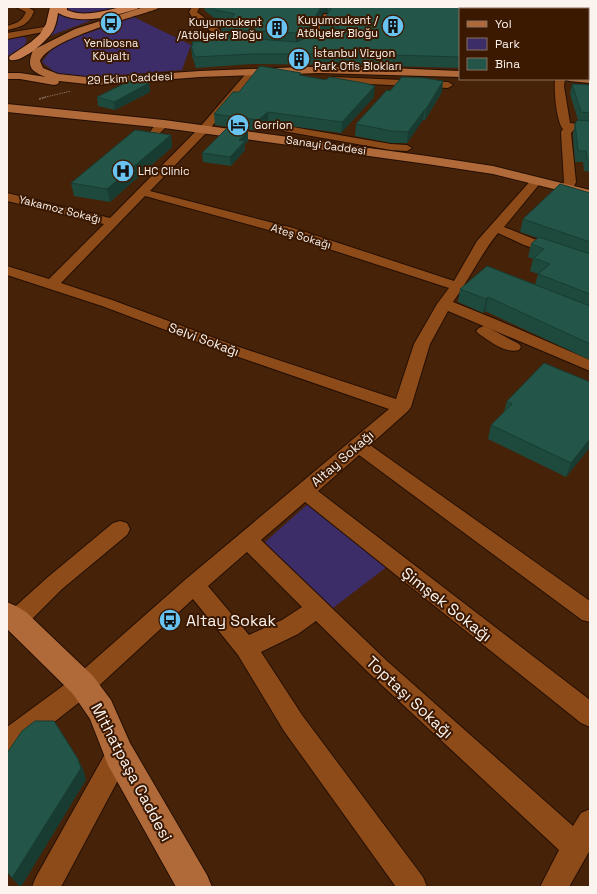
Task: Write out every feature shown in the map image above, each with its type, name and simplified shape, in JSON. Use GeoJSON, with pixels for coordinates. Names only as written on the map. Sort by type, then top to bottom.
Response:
{"type":"FeatureCollection","features":[{"type":"Feature","properties":{"kind":"highway"},"geometry":{"type":"LineString","coordinates":[[10,59],[34,44],[50,28],[56,8],[68,14],[86,16],[115,12],[134,7]]}},
{"type":"Feature","properties":{"kind":"main road"},"geometry":{"type":"LineString","coordinates":[[10,59],[75,28],[137,7]]}},
{"type":"Feature","properties":{"kind":"main road"},"geometry":{"type":"LineString","coordinates":[[8,77],[23,62],[49,45],[79,31],[154,7]]}},
{"type":"Feature","properties":{"kind":"main road","name":"29 Ekim Caddesi"},"geometry":{"type":"LineString","coordinates":[[49,45],[37,56],[36,65],[38,70],[45,74],[66,79],[101,81],[198,74],[336,70],[459,74]]}},
{"type":"Feature","properties":{"kind":"main road","name":"29 Ekim Caddesi"},"geometry":{"type":"LineString","coordinates":[[8,77],[34,78],[71,84],[91,85],[230,73]]}},
{"type":"Feature","properties":{"kind":"main road"},"geometry":{"type":"LineString","coordinates":[[36,94],[50,85],[71,84]]}},
{"type":"Feature","properties":{"kind":"main road"},"geometry":{"type":"LineString","coordinates":[[9,108],[9,103],[18,97]]}},
{"type":"Feature","properties":{"kind":"main road","name":"Sanayi Caddesi"},"geometry":{"type":"LineString","coordinates":[[9,108],[160,128],[204,129],[339,141],[485,169],[590,194]]}},
{"type":"Feature","properties":{"kind":"main road","name":"Mithatpaşa Caddesi"},"geometry":{"type":"LineString","coordinates":[[11,617],[83,685],[102,710],[119,754],[191,884]]}},
{"type":"Feature","properties":{"kind":"street"},"geometry":{"type":"LineString","coordinates":[[8,33],[27,20],[30,11],[20,7]]}},
{"type":"Feature","properties":{"kind":"street"},"geometry":{"type":"LineString","coordinates":[[196,7],[193,12],[217,32],[216,40],[244,44]]}},
{"type":"Feature","properties":{"kind":"street"},"geometry":{"type":"LineString","coordinates":[[314,41],[312,38],[327,16]]}},
{"type":"Feature","properties":{"kind":"street"},"geometry":{"type":"LineString","coordinates":[[8,33],[50,28]]}},
{"type":"Feature","properties":{"kind":"street"},"geometry":{"type":"LineString","coordinates":[[8,33],[24,36],[34,44]]}},
{"type":"Feature","properties":{"kind":"street"},"geometry":{"type":"LineString","coordinates":[[304,45],[314,41],[326,40]]}},
{"type":"Feature","properties":{"kind":"street","name":"Yakamoz Sokağı"},"geometry":{"type":"LineString","coordinates":[[50,285],[204,129],[252,72]]}},
{"type":"Feature","properties":{"kind":"street"},"geometry":{"type":"LineString","coordinates":[[334,80],[448,85]]}},
{"type":"Feature","properties":{"kind":"street"},"geometry":{"type":"LineString","coordinates":[[560,80],[559,86],[564,122],[566,126],[570,128],[590,128]]}},
{"type":"Feature","properties":{"kind":"street"},"geometry":{"type":"LineString","coordinates":[[385,93],[395,82]]}},
{"type":"Feature","properties":{"kind":"street"},"geometry":{"type":"LineString","coordinates":[[339,141],[355,128]]}},
{"type":"Feature","properties":{"kind":"street"},"geometry":{"type":"LineString","coordinates":[[568,188],[570,182],[566,132],[570,128]]}},
{"type":"Feature","properties":{"kind":"street"},"geometry":{"type":"LineString","coordinates":[[287,129],[339,141],[407,148]]}},
{"type":"Feature","properties":{"kind":"street"},"geometry":{"type":"LineString","coordinates":[[402,407],[422,344],[442,308],[482,244],[536,181]]}},
{"type":"Feature","properties":{"kind":"street","name":"Ateş Sokağı"},"geometry":{"type":"LineString","coordinates":[[142,192],[288,231],[457,286]]}},
{"type":"Feature","properties":{"kind":"street","name":"Yakamoz Sokağı"},"geometry":{"type":"LineString","coordinates":[[7,196],[112,222]]}},
{"type":"Feature","properties":{"kind":"street"},"geometry":{"type":"LineString","coordinates":[[496,228],[529,242],[590,262]]}},
{"type":"Feature","properties":{"kind":"street"},"geometry":{"type":"LineString","coordinates":[[469,267],[483,273]]}},
{"type":"Feature","properties":{"kind":"street","name":"Selvi Sokağı"},"geometry":{"type":"LineString","coordinates":[[7,270],[107,303],[230,349],[402,407]]}},
{"type":"Feature","properties":{"kind":"street"},"geometry":{"type":"LineString","coordinates":[[442,308],[513,347]]}},
{"type":"Feature","properties":{"kind":"street"},"geometry":{"type":"LineString","coordinates":[[442,308],[490,322],[590,366]]}},
{"type":"Feature","properties":{"kind":"street","name":"Altay Sokağı"},"geometry":{"type":"LineString","coordinates":[[7,748],[16,736],[83,685],[194,586],[402,407]]}},
{"type":"Feature","properties":{"kind":"street"},"geometry":{"type":"LineString","coordinates":[[358,445],[590,613]]}},
{"type":"Feature","properties":{"kind":"street","name":"Şimşek Sokağı"},"geometry":{"type":"LineString","coordinates":[[304,492],[590,715]]}},
{"type":"Feature","properties":{"kind":"street"},"geometry":{"type":"LineString","coordinates":[[11,617],[120,530]]}},
{"type":"Feature","properties":{"kind":"street","name":"Toptaşı Sokağı"},"geometry":{"type":"LineString","coordinates":[[248,540],[379,668],[576,848]]}},
{"type":"Feature","properties":{"kind":"street"},"geometry":{"type":"LineString","coordinates":[[194,586],[246,648],[293,723],[413,887]]}},
{"type":"Feature","properties":{"kind":"street"},"geometry":{"type":"LineString","coordinates":[[246,648],[290,627],[317,608]]}},
{"type":"Feature","properties":{"kind":"street"},"geometry":{"type":"LineString","coordinates":[[46,887],[119,754]]}},
{"type":"Feature","properties":{"kind":"street"},"geometry":{"type":"LineString","coordinates":[[554,887],[590,822]]}},
{"type":"Feature","properties":{"kind":"path"},"geometry":{"type":"LineString","coordinates":[[36,94],[91,85]]}},
{"type":"Feature","properties":{"kind":"green space"},"geometry":{"type":"Polygon","coordinates":[[[67,7],[128,7],[106,12],[85,13],[70,11],[67,7]]]}},
{"type":"Feature","properties":{"kind":"green space"},"geometry":{"type":"Polygon","coordinates":[[[59,12],[103,16],[47,37],[57,25],[59,12]]]}},
{"type":"Feature","properties":{"kind":"green space"},"geometry":{"type":"Polygon","coordinates":[[[134,17],[191,45],[182,70],[81,78],[57,74],[42,62],[51,50],[68,40],[134,17]]]}},
{"type":"Feature","properties":{"kind":"green space"},"geometry":{"type":"Polygon","coordinates":[[[15,36],[24,37],[27,39],[26,42],[19,50],[7,56],[7,38],[15,36]]]}},
{"type":"Feature","properties":{"kind":"green space"},"geometry":{"type":"Polygon","coordinates":[[[310,502],[388,566],[329,611],[265,542],[310,502]]]}},
{"type":"Feature","properties":{"kind":"building"},"geometry":{"type":"Polygon","coordinates":[[[212,7],[321,7],[308,29],[296,33],[221,29],[235,14],[216,10],[212,7]]]}},
{"type":"Feature","properties":{"kind":"building"},"geometry":{"type":"Polygon","coordinates":[[[332,7],[555,7],[459,8],[459,57],[356,54],[252,54],[195,57],[191,46],[193,45],[192,42],[207,41],[214,35],[297,42],[315,34],[336,34],[342,30],[337,26],[320,26],[332,7]]]}},
{"type":"Feature","properties":{"kind":"building"},"geometry":{"type":"Polygon","coordinates":[[[260,66],[301,73],[299,75],[326,80],[329,77],[375,86],[342,122],[268,112],[258,120],[214,114],[233,92],[239,92],[260,66]]]}},
{"type":"Feature","properties":{"kind":"building"},"geometry":{"type":"Polygon","coordinates":[[[144,74],[149,83],[114,102],[97,97],[141,75],[144,74]]]}},
{"type":"Feature","properties":{"kind":"building"},"geometry":{"type":"Polygon","coordinates":[[[402,77],[443,81],[426,109],[408,132],[392,131],[356,124],[387,90],[390,91],[402,77]]]}},
{"type":"Feature","properties":{"kind":"building"},"geometry":{"type":"Polygon","coordinates":[[[572,84],[590,85],[590,113],[581,112],[572,84]]]}},
{"type":"Feature","properties":{"kind":"building"},"geometry":{"type":"Polygon","coordinates":[[[578,120],[590,121],[590,160],[587,160],[586,151],[578,151],[575,123],[578,120]]]}},
{"type":"Feature","properties":{"kind":"building"},"geometry":{"type":"Polygon","coordinates":[[[226,129],[248,132],[239,140],[245,141],[230,157],[202,153],[226,129]]]}},
{"type":"Feature","properties":{"kind":"building"},"geometry":{"type":"Polygon","coordinates":[[[135,130],[171,135],[107,189],[71,183],[135,130]]]}},
{"type":"Feature","properties":{"kind":"building"},"geometry":{"type":"Polygon","coordinates":[[[560,184],[590,193],[590,242],[523,219],[560,184]]]}},
{"type":"Feature","properties":{"kind":"building"},"geometry":{"type":"Polygon","coordinates":[[[539,237],[590,254],[590,294],[538,274],[550,264],[534,258],[544,249],[531,244],[539,237]]]}},
{"type":"Feature","properties":{"kind":"building"},"geometry":{"type":"Polygon","coordinates":[[[487,266],[590,306],[590,344],[488,297],[486,299],[460,289],[487,266]]]}},
{"type":"Feature","properties":{"kind":"building"},"geometry":{"type":"Polygon","coordinates":[[[544,363],[590,382],[590,439],[571,463],[491,425],[512,404],[507,401],[544,363]]]}},
{"type":"Feature","properties":{"kind":"building"},"geometry":{"type":"Polygon","coordinates":[[[35,721],[54,721],[78,759],[81,768],[12,878],[7,872],[7,753],[22,731],[35,721]]]}},
{"type":"Feature","properties":{"kind":"place","name":"Yenibosna Köyaltı"},"geometry":{"type":"Point","coordinates":[111,23]}},
{"type":"Feature","properties":{"kind":"place","name":"Kuyumcukent / Atölyeler Bloğu"},"geometry":{"type":"Point","coordinates":[393,26]}},
{"type":"Feature","properties":{"kind":"place","name":"Kuyumcukent /Atölyeler Bloğu"},"geometry":{"type":"Point","coordinates":[277,28]}},
{"type":"Feature","properties":{"kind":"place","name":"İstanbul Vizyon Park Ofis Blokları"},"geometry":{"type":"Point","coordinates":[299,59]}},
{"type":"Feature","properties":{"kind":"place","name":"Gorrion"},"geometry":{"type":"Point","coordinates":[238,125]}},
{"type":"Feature","properties":{"kind":"place","name":"LHC Clinic"},"geometry":{"type":"Point","coordinates":[123,171]}},
{"type":"Feature","properties":{"kind":"place","name":"Altay Sokak"},"geometry":{"type":"Point","coordinates":[170,620]}}]}
